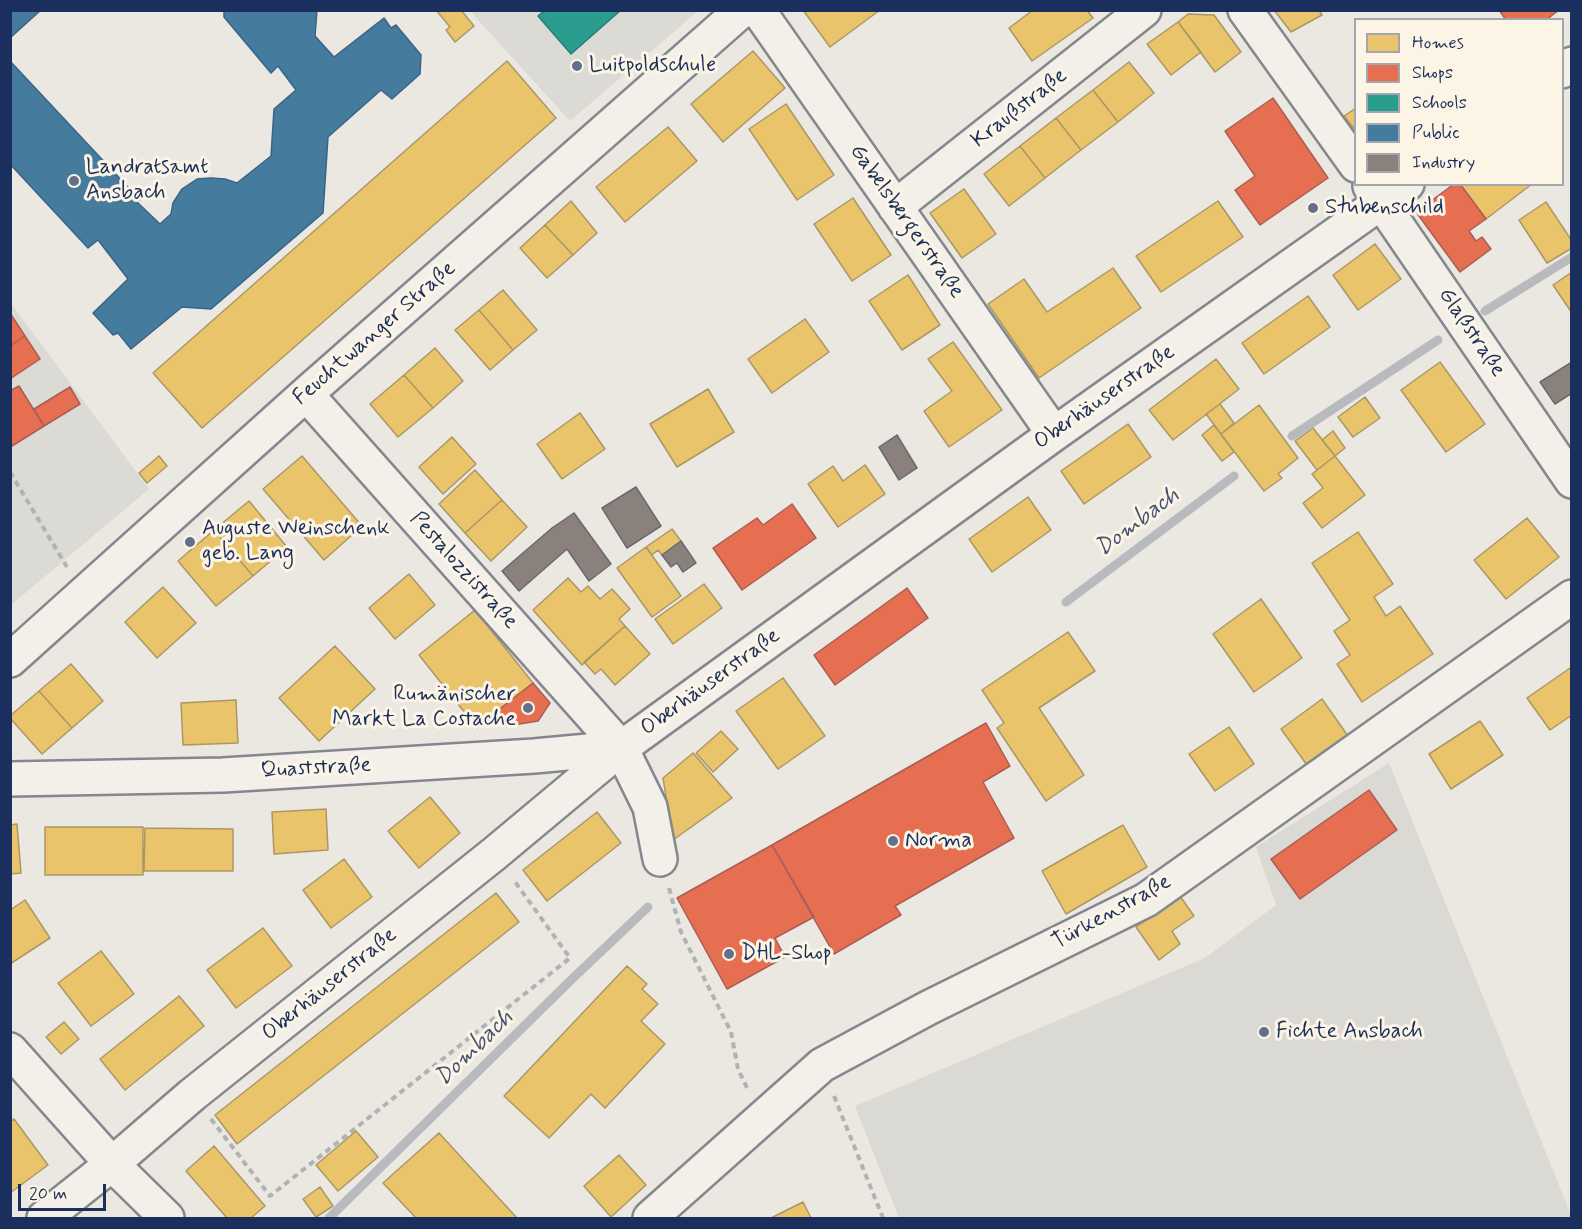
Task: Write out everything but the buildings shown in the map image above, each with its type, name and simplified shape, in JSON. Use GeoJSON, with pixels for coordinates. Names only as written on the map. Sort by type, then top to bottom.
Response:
{"type":"FeatureCollection","features":[{"type":"Feature","properties":{"kind":"street","name":"Feuchtwanger Straße"},"geometry":{"type":"LineString","coordinates":[[10,660],[306,394],[742,10]]}},
{"type":"Feature","properties":{"kind":"street","name":"Gabelsbergerstraße"},"geometry":{"type":"LineString","coordinates":[[758,10],[1053,434]]}},
{"type":"Feature","properties":{"kind":"street","name":"Kraußstraße"},"geometry":{"type":"LineString","coordinates":[[895,207],[1144,10]]}},
{"type":"Feature","properties":{"kind":"street"},"geometry":{"type":"LineString","coordinates":[[1245,10],[1354,162]]}},
{"type":"Feature","properties":{"kind":"street","name":"Oberhäuserstraße"},"geometry":{"type":"LineString","coordinates":[[44,1218],[112,1164],[192,1095],[494,854],[621,748],[1386,190]]}},
{"type":"Feature","properties":{"kind":"street","name":"Glaßstraße"},"geometry":{"type":"LineString","coordinates":[[1386,190],[1572,481]]}},
{"type":"Feature","properties":{"kind":"street","name":"Pestalozzistraße"},"geometry":{"type":"LineString","coordinates":[[306,394],[621,748],[650,807],[660,859]]}},
{"type":"Feature","properties":{"kind":"street","name":"Türkenstraße"},"geometry":{"type":"LineString","coordinates":[[666,1213],[822,1065],[928,1008],[1146,900],[1572,597]]}},
{"type":"Feature","properties":{"kind":"street","name":"Quaststraße"},"geometry":{"type":"LineString","coordinates":[[10,779],[223,775],[534,756],[621,748]]}},
{"type":"Feature","properties":{"kind":"street"},"geometry":{"type":"LineString","coordinates":[[10,1050],[112,1164],[167,1218]]}},
{"type":"Feature","properties":{"kind":"path"},"geometry":{"type":"LineString","coordinates":[[10,472],[84,594]]}},
{"type":"Feature","properties":{"kind":"path"},"geometry":{"type":"LineString","coordinates":[[192,1095],[270,1196],[570,958],[494,854]]}},
{"type":"Feature","properties":{"kind":"path"},"geometry":{"type":"LineString","coordinates":[[660,859],[681,932],[731,1032],[738,1069],[744,1083]]}},
{"type":"Feature","properties":{"kind":"path"},"geometry":{"type":"LineString","coordinates":[[822,1065],[883,1218]]}},
{"type":"Feature","properties":{"kind":"shaded area","name":"Luitpoldschule"},"geometry":{"type":"Polygon","coordinates":[[[470,11],[698,11],[570,121],[470,11]]]}},
{"type":"Feature","properties":{"kind":"shaded area"},"geometry":{"type":"Polygon","coordinates":[[[10,302],[149,489],[11,605],[10,605],[10,302]]]}},
{"type":"Feature","properties":{"kind":"shaded area","name":"Fichte Ansbach"},"geometry":{"type":"Polygon","coordinates":[[[1389,763],[1571,1218],[899,1218],[855,1106],[1205,958],[1276,905],[1256,847],[1389,763]]]}},
{"type":"Feature","properties":{"kind":"waterway","name":"Dombach"},"geometry":{"type":"LineString","coordinates":[[1485,311],[1572,257]]}},
{"type":"Feature","properties":{"kind":"waterway","name":"Dombach"},"geometry":{"type":"LineString","coordinates":[[1292,436],[1438,340]]}},
{"type":"Feature","properties":{"kind":"waterway","name":"Dombach"},"geometry":{"type":"LineString","coordinates":[[1066,602],[1234,476]]}},
{"type":"Feature","properties":{"kind":"waterway","name":"Dombach"},"geometry":{"type":"LineString","coordinates":[[329,1218],[648,907]]}},
{"type":"Feature","properties":{"kind":"place","name":"Luitpoldschule"},"geometry":{"type":"Point","coordinates":[577,66]}},
{"type":"Feature","properties":{"kind":"place","name":"Landratsamt Ansbach"},"geometry":{"type":"Point","coordinates":[74,181]}},
{"type":"Feature","properties":{"kind":"place","name":"Stubenschild"},"geometry":{"type":"Point","coordinates":[1313,208]}},
{"type":"Feature","properties":{"kind":"place","name":"Auguste Weinschenk geb. Lang"},"geometry":{"type":"Point","coordinates":[190,542]}},
{"type":"Feature","properties":{"kind":"place","name":"Rumänischer Markt La Costache"},"geometry":{"type":"Point","coordinates":[528,708]}},
{"type":"Feature","properties":{"kind":"place","name":"Norma"},"geometry":{"type":"Point","coordinates":[893,841]}},
{"type":"Feature","properties":{"kind":"place","name":"DHL-Shop"},"geometry":{"type":"Point","coordinates":[729,954]}},
{"type":"Feature","properties":{"kind":"place","name":"Fichte Ansbach"},"geometry":{"type":"Point","coordinates":[1264,1032]}}]}
